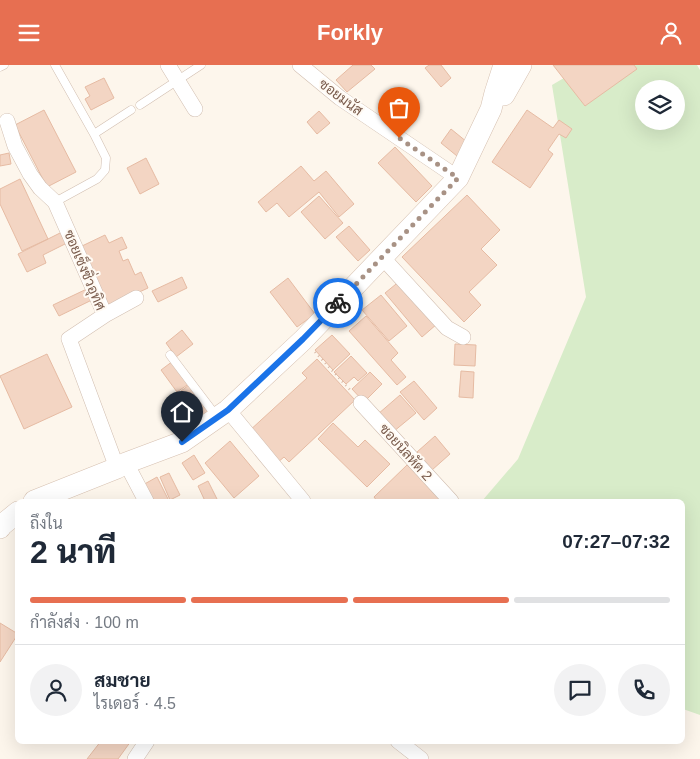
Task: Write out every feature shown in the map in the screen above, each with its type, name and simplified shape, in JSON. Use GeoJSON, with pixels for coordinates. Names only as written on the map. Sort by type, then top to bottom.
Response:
{"type":"FeatureCollection","features":[{"type":"Feature","properties":{"kind":"street"},"geometry":{"type":"LineString","coordinates":[[168,65],[195,109]]}},
{"type":"Feature","properties":{"kind":"street","name":"ซอยมนัส"},"geometry":{"type":"LineString","coordinates":[[300,65],[340,98],[458,178]]}},
{"type":"Feature","properties":{"kind":"street"},"geometry":{"type":"LineString","coordinates":[[39,499],[182,442],[222,414],[303,339],[458,178],[491,109],[504,65]]}},
{"type":"Feature","properties":{"kind":"street"},"geometry":{"type":"LineString","coordinates":[[491,109],[507,91],[521,65]]}},
{"type":"Feature","properties":{"kind":"street","name":"ซอยเซ็งซิ่วอุทิศ"},"geometry":{"type":"LineString","coordinates":[[7,121],[15,146],[30,174],[55,202],[105,315],[69,339],[121,465]]}},
{"type":"Feature","properties":{"kind":"street"},"geometry":{"type":"LineString","coordinates":[[382,257],[447,328],[463,337]]}},
{"type":"Feature","properties":{"kind":"street"},"geometry":{"type":"LineString","coordinates":[[105,315],[136,298]]}},
{"type":"Feature","properties":{"kind":"street","name":"ซอยนิลหัต 2"},"geometry":{"type":"LineString","coordinates":[[361,403],[449,499]]}},
{"type":"Feature","properties":{"kind":"street"},"geometry":{"type":"LineString","coordinates":[[222,414],[301,499]]}},
{"type":"Feature","properties":{"kind":"street"},"geometry":{"type":"LineString","coordinates":[[121,465],[145,499]]}},
{"type":"Feature","properties":{"kind":"street"},"geometry":{"type":"LineString","coordinates":[[135,759],[145,744]]}},
{"type":"Feature","properties":{"kind":"street"},"geometry":{"type":"LineString","coordinates":[[402,744],[421,759]]}},
{"type":"Feature","properties":{"kind":"lane"},"geometry":{"type":"LineString","coordinates":[[0,67],[4,65]]}},
{"type":"Feature","properties":{"kind":"lane"},"geometry":{"type":"LineString","coordinates":[[55,202],[97,179],[105,171],[106,158],[56,65]]}},
{"type":"Feature","properties":{"kind":"lane"},"geometry":{"type":"LineString","coordinates":[[140,105],[201,65]]}},
{"type":"Feature","properties":{"kind":"lane"},"geometry":{"type":"LineString","coordinates":[[94,134],[131,110]]}},
{"type":"Feature","properties":{"kind":"lane"},"geometry":{"type":"LineString","coordinates":[[170,355],[222,414]]}},
{"type":"Feature","properties":{"kind":"path"},"geometry":{"type":"LineString","coordinates":[[303,339],[361,403]]}},
{"type":"Feature","properties":{"kind":"green space"},"geometry":{"type":"Polygon","coordinates":[[[586,65],[697,65],[700,70],[700,715],[685,710],[685,499],[484,499],[518,459],[586,297],[552,85],[586,65]]]}},
{"type":"Feature","properties":{"kind":"building"},"geometry":{"type":"Polygon","coordinates":[[[353,65],[371,65],[375,69],[347,92],[336,80],[353,65]]]}},
{"type":"Feature","properties":{"kind":"building"},"geometry":{"type":"Polygon","coordinates":[[[429,65],[441,65],[451,78],[441,87],[425,68],[429,65]]]}},
{"type":"Feature","properties":{"kind":"building"},"geometry":{"type":"Polygon","coordinates":[[[553,65],[634,65],[637,69],[585,106],[553,65]]]}},
{"type":"Feature","properties":{"kind":"building"},"geometry":{"type":"Polygon","coordinates":[[[104,78],[114,98],[91,110],[85,99],[90,96],[85,87],[104,78]]]}},
{"type":"Feature","properties":{"kind":"building"},"geometry":{"type":"Polygon","coordinates":[[[44,110],[76,172],[47,187],[15,125],[44,110]]]}},
{"type":"Feature","properties":{"kind":"building"},"geometry":{"type":"Polygon","coordinates":[[[527,110],[553,128],[559,120],[572,129],[566,138],[559,134],[548,150],[553,154],[530,188],[492,162],[527,110]]]}},
{"type":"Feature","properties":{"kind":"building"},"geometry":{"type":"Polygon","coordinates":[[[319,111],[330,123],[317,134],[307,122],[319,111]]]}},
{"type":"Feature","properties":{"kind":"building"},"geometry":{"type":"Polygon","coordinates":[[[451,129],[467,142],[457,156],[441,143],[451,129]]]}},
{"type":"Feature","properties":{"kind":"building"},"geometry":{"type":"Polygon","coordinates":[[[395,147],[432,186],[416,202],[378,163],[395,147]]]}},
{"type":"Feature","properties":{"kind":"building"},"geometry":{"type":"Polygon","coordinates":[[[9,153],[11,164],[0,166],[0,155],[9,153]]]}},
{"type":"Feature","properties":{"kind":"building"},"geometry":{"type":"Polygon","coordinates":[[[146,158],[159,184],[140,194],[127,168],[146,158]]]}},
{"type":"Feature","properties":{"kind":"building"},"geometry":{"type":"Polygon","coordinates":[[[301,166],[314,181],[326,171],[354,204],[339,217],[319,192],[289,217],[277,203],[266,212],[258,202],[301,166]]]}},
{"type":"Feature","properties":{"kind":"building"},"geometry":{"type":"Polygon","coordinates":[[[20,179],[48,239],[22,251],[0,204],[0,189],[20,179]]]}},
{"type":"Feature","properties":{"kind":"building"},"geometry":{"type":"Polygon","coordinates":[[[467,195],[500,230],[481,249],[497,265],[469,292],[481,305],[464,322],[402,257],[467,195]]]}},
{"type":"Feature","properties":{"kind":"building"},"geometry":{"type":"Polygon","coordinates":[[[319,196],[343,223],[325,239],[301,212],[319,196]]]}},
{"type":"Feature","properties":{"kind":"building"},"geometry":{"type":"Polygon","coordinates":[[[349,226],[370,250],[358,261],[336,237],[349,226]]]}},
{"type":"Feature","properties":{"kind":"building"},"geometry":{"type":"Polygon","coordinates":[[[64,231],[69,242],[43,255],[46,263],[27,272],[18,254],[64,231]]]}},
{"type":"Feature","properties":{"kind":"building"},"geometry":{"type":"Polygon","coordinates":[[[105,235],[109,243],[122,237],[127,248],[119,251],[123,261],[128,259],[135,275],[141,272],[148,288],[109,306],[82,246],[105,235]]]}},
{"type":"Feature","properties":{"kind":"building"},"geometry":{"type":"Polygon","coordinates":[[[182,277],[187,288],[158,302],[152,291],[182,277]]]}},
{"type":"Feature","properties":{"kind":"building"},"geometry":{"type":"Polygon","coordinates":[[[288,278],[315,314],[297,327],[270,292],[288,278]]]}},
{"type":"Feature","properties":{"kind":"building"},"geometry":{"type":"Polygon","coordinates":[[[401,280],[437,324],[422,337],[385,293],[401,280]]]}},
{"type":"Feature","properties":{"kind":"building"},"geometry":{"type":"Polygon","coordinates":[[[91,287],[96,298],[59,316],[53,305],[91,287]]]}},
{"type":"Feature","properties":{"kind":"building"},"geometry":{"type":"Polygon","coordinates":[[[381,295],[407,326],[389,341],[362,310],[381,295]]]}},
{"type":"Feature","properties":{"kind":"building"},"geometry":{"type":"Polygon","coordinates":[[[366,316],[398,353],[391,360],[406,377],[397,385],[349,331],[366,316]]]}},
{"type":"Feature","properties":{"kind":"building"},"geometry":{"type":"Polygon","coordinates":[[[182,330],[193,344],[176,357],[166,343],[182,330]]]}},
{"type":"Feature","properties":{"kind":"building"},"geometry":{"type":"Polygon","coordinates":[[[332,335],[350,354],[333,370],[315,350],[332,335]]]}},
{"type":"Feature","properties":{"kind":"building"},"geometry":{"type":"Polygon","coordinates":[[[455,344],[476,345],[475,366],[454,365],[455,344]]]}},
{"type":"Feature","properties":{"kind":"building"},"geometry":{"type":"Polygon","coordinates":[[[47,354],[72,407],[24,429],[0,376],[47,354]]]}},
{"type":"Feature","properties":{"kind":"building"},"geometry":{"type":"Polygon","coordinates":[[[351,356],[367,373],[358,381],[354,377],[346,384],[334,372],[351,356]]]}},
{"type":"Feature","properties":{"kind":"building"},"geometry":{"type":"Polygon","coordinates":[[[317,359],[355,400],[289,462],[284,457],[277,463],[248,432],[307,378],[302,373],[317,359]]]}},
{"type":"Feature","properties":{"kind":"building"},"geometry":{"type":"Polygon","coordinates":[[[173,361],[190,383],[177,392],[161,370],[173,361]]]}},
{"type":"Feature","properties":{"kind":"building"},"geometry":{"type":"Polygon","coordinates":[[[461,371],[474,372],[473,398],[459,397],[461,371]]]}},
{"type":"Feature","properties":{"kind":"building"},"geometry":{"type":"Polygon","coordinates":[[[370,372],[382,384],[364,402],[352,389],[370,372]]]}},
{"type":"Feature","properties":{"kind":"building"},"geometry":{"type":"Polygon","coordinates":[[[414,381],[437,408],[424,420],[400,392],[414,381]]]}},
{"type":"Feature","properties":{"kind":"building"},"geometry":{"type":"Polygon","coordinates":[[[189,385],[213,415],[200,425],[177,394],[189,385]]]}},
{"type":"Feature","properties":{"kind":"building"},"geometry":{"type":"Polygon","coordinates":[[[400,395],[416,413],[393,432],[378,414],[400,395]]]}},
{"type":"Feature","properties":{"kind":"building"},"geometry":{"type":"Polygon","coordinates":[[[333,423],[358,447],[365,440],[390,464],[367,487],[318,439],[333,423]]]}},
{"type":"Feature","properties":{"kind":"building"},"geometry":{"type":"Polygon","coordinates":[[[435,436],[450,454],[432,470],[417,452],[435,436]]]}},
{"type":"Feature","properties":{"kind":"building"},"geometry":{"type":"Polygon","coordinates":[[[230,441],[259,476],[234,498],[205,463],[230,441]]]}},
{"type":"Feature","properties":{"kind":"building"},"geometry":{"type":"Polygon","coordinates":[[[194,455],[205,473],[193,480],[182,463],[194,455]]]}},
{"type":"Feature","properties":{"kind":"building"},"geometry":{"type":"Polygon","coordinates":[[[407,465],[442,499],[376,499],[374,497],[407,465]]]}},
{"type":"Feature","properties":{"kind":"building"},"geometry":{"type":"Polygon","coordinates":[[[169,473],[180,495],[170,499],[160,477],[169,473]]]}},
{"type":"Feature","properties":{"kind":"building"},"geometry":{"type":"Polygon","coordinates":[[[157,477],[168,499],[147,499],[141,486],[157,477]]]}},
{"type":"Feature","properties":{"kind":"building"},"geometry":{"type":"Polygon","coordinates":[[[208,481],[217,499],[204,499],[198,486],[208,481]]]}},
{"type":"Feature","properties":{"kind":"building"},"geometry":{"type":"Polygon","coordinates":[[[0,623],[15,632],[15,639],[0,662],[0,623]]]}},
{"type":"Feature","properties":{"kind":"building"},"geometry":{"type":"Polygon","coordinates":[[[99,744],[129,744],[118,759],[87,759],[99,744]]]}},
{"type":"Feature","properties":{"kind":"way so far"},"geometry":{"type":"LineString","coordinates":[[338,303],[458,178],[399,138]]}},
{"type":"Feature","properties":{"kind":"route"},"geometry":{"type":"LineString","coordinates":[[182,442],[228,410],[338,303]]}}]}
